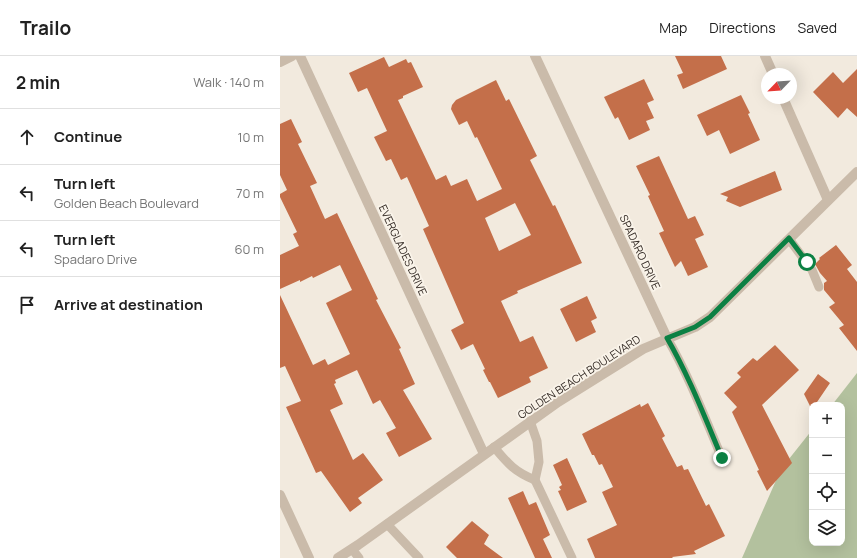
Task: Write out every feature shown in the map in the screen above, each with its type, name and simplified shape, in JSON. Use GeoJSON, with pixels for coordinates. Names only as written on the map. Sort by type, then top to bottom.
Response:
{"type":"FeatureCollection","features":[{"type":"Feature","properties":{"kind":"street"},"geometry":{"type":"LineString","coordinates":[[280,62],[292,56]]}},
{"type":"Feature","properties":{"kind":"street","name":"EVERGLADES DRIVE"},"geometry":{"type":"LineString","coordinates":[[300,56],[484,454]]}},
{"type":"Feature","properties":{"kind":"street","name":"SPADARO DRIVE"},"geometry":{"type":"LineString","coordinates":[[536,56],[667,338]]}},
{"type":"Feature","properties":{"kind":"street"},"geometry":{"type":"LineString","coordinates":[[764,56],[770,68]]}},
{"type":"Feature","properties":{"kind":"street"},"geometry":{"type":"LineString","coordinates":[[786,104],[828,200]]}},
{"type":"Feature","properties":{"kind":"street","name":"GOLDEN BEACH BOULEVARD"},"geometry":{"type":"LineString","coordinates":[[338,558],[558,402],[643,349],[695,327],[710,317],[857,172]]}},
{"type":"Feature","properties":{"kind":"street"},"geometry":{"type":"LineString","coordinates":[[280,495],[284,512],[309,558]]}},
{"type":"Feature","properties":{"kind":"lane"},"geometry":{"type":"LineString","coordinates":[[789,238],[812,270],[818,287]]}},
{"type":"Feature","properties":{"kind":"lane","name":"SPADARO DRIVE"},"geometry":{"type":"LineString","coordinates":[[667,338],[695,394],[722,458]]}},
{"type":"Feature","properties":{"kind":"lane"},"geometry":{"type":"LineString","coordinates":[[530,421],[537,441],[539,462],[535,480],[572,558]]}},
{"type":"Feature","properties":{"kind":"lane"},"geometry":{"type":"LineString","coordinates":[[494,447],[519,474],[535,480]]}},
{"type":"Feature","properties":{"kind":"lane"},"geometry":{"type":"LineString","coordinates":[[387,524],[419,558]]}},
{"type":"Feature","properties":{"kind":"lane"},"geometry":{"type":"LineString","coordinates":[[352,549],[358,558]]}},
{"type":"Feature","properties":{"kind":"green space"},"geometry":{"type":"Polygon","coordinates":[[[857,373],[857,558],[742,558],[781,469],[809,434],[809,546],[845,546],[845,402],[834,402],[857,373]]]}},
{"type":"Feature","properties":{"kind":"building"},"geometry":{"type":"Polygon","coordinates":[[[675,56],[721,56],[727,69],[683,89],[677,75],[683,73],[675,56]]]}},
{"type":"Feature","properties":{"kind":"building"},"geometry":{"type":"Polygon","coordinates":[[[384,57],[389,67],[406,59],[408,63],[411,62],[423,87],[403,96],[403,98],[398,100],[436,180],[446,175],[451,186],[467,179],[477,201],[502,189],[477,137],[475,138],[467,121],[459,125],[451,109],[452,105],[456,100],[496,80],[506,101],[509,99],[537,156],[530,160],[553,206],[555,205],[582,263],[517,291],[518,293],[501,301],[520,342],[533,336],[548,368],[529,377],[531,382],[498,398],[483,370],[485,369],[473,344],[461,350],[451,330],[464,323],[423,229],[429,226],[407,177],[401,180],[391,159],[386,161],[374,137],[387,131],[367,88],[358,92],[349,73],[384,57]],[[515,203],[485,218],[499,251],[531,235],[515,203]]]}},
{"type":"Feature","properties":{"kind":"building"},"geometry":{"type":"Polygon","coordinates":[[[857,69],[857,117],[847,108],[838,118],[813,92],[833,72],[843,83],[857,69]]]}},
{"type":"Feature","properties":{"kind":"building"},"geometry":{"type":"Polygon","coordinates":[[[644,79],[654,100],[647,103],[654,118],[646,121],[650,130],[629,140],[618,117],[615,119],[604,97],[644,79]]]}},
{"type":"Feature","properties":{"kind":"building"},"geometry":{"type":"Polygon","coordinates":[[[741,95],[750,113],[748,114],[760,140],[730,154],[719,130],[707,136],[697,115],[741,95]]]}},
{"type":"Feature","properties":{"kind":"building"},"geometry":{"type":"Polygon","coordinates":[[[291,119],[302,142],[298,144],[317,183],[310,186],[325,219],[337,213],[378,299],[376,300],[401,348],[399,349],[415,384],[403,390],[432,439],[399,457],[386,433],[396,428],[380,400],[373,404],[357,370],[335,380],[336,383],[334,384],[343,404],[330,410],[353,460],[363,453],[383,480],[358,498],[362,503],[350,512],[321,471],[316,473],[286,407],[301,401],[285,366],[280,368],[280,295],[313,365],[325,359],[328,365],[350,354],[326,303],[352,290],[340,265],[313,278],[312,276],[300,282],[300,280],[280,289],[280,255],[299,246],[293,234],[297,232],[280,197],[280,194],[287,190],[280,175],[280,124],[291,119]]]}},
{"type":"Feature","properties":{"kind":"building"},"geometry":{"type":"Polygon","coordinates":[[[659,156],[688,219],[695,216],[704,235],[695,239],[708,267],[688,276],[681,261],[675,267],[659,233],[664,231],[648,196],[650,195],[636,166],[659,156]]]}},
{"type":"Feature","properties":{"kind":"building"},"geometry":{"type":"Polygon","coordinates":[[[775,171],[782,190],[740,207],[726,201],[728,197],[720,194],[775,171]]]}},
{"type":"Feature","properties":{"kind":"building"},"geometry":{"type":"Polygon","coordinates":[[[836,245],[852,265],[847,269],[857,282],[857,351],[839,328],[844,325],[829,307],[835,303],[824,290],[824,283],[827,281],[815,264],[820,259],[819,258],[836,245]]]}},
{"type":"Feature","properties":{"kind":"building"},"geometry":{"type":"Polygon","coordinates":[[[587,296],[597,318],[591,321],[596,332],[576,342],[560,309],[587,296]]]}},
{"type":"Feature","properties":{"kind":"building"},"geometry":{"type":"Polygon","coordinates":[[[775,345],[799,370],[762,405],[792,463],[767,491],[732,412],[737,407],[724,393],[741,377],[737,373],[753,358],[757,361],[775,345]]]}},
{"type":"Feature","properties":{"kind":"building"},"geometry":{"type":"Polygon","coordinates":[[[818,374],[830,383],[817,402],[809,402],[809,404],[804,394],[818,374]]]}},
{"type":"Feature","properties":{"kind":"building"},"geometry":{"type":"Polygon","coordinates":[[[648,403],[665,436],[662,438],[677,467],[682,465],[684,470],[688,469],[706,506],[709,504],[725,536],[694,551],[696,554],[672,557],[673,558],[595,558],[587,539],[617,525],[602,492],[613,487],[602,464],[599,465],[594,455],[592,455],[582,434],[640,404],[641,407],[648,403]]]}},
{"type":"Feature","properties":{"kind":"building"},"geometry":{"type":"Polygon","coordinates":[[[567,458],[587,502],[567,511],[558,491],[561,490],[559,487],[562,485],[553,465],[567,458]]]}},
{"type":"Feature","properties":{"kind":"building"},"geometry":{"type":"Polygon","coordinates":[[[523,491],[529,505],[536,502],[550,535],[543,539],[552,558],[535,558],[508,498],[523,491]]]}},
{"type":"Feature","properties":{"kind":"building"},"geometry":{"type":"Polygon","coordinates":[[[472,521],[489,535],[484,544],[503,558],[457,558],[446,547],[472,521]]]}},
{"type":"Feature","properties":{"kind":"route"},"geometry":{"type":"LineString","coordinates":[[722,458],[698,401],[667,338],[695,327],[710,317],[789,238],[807,262]]}}]}
